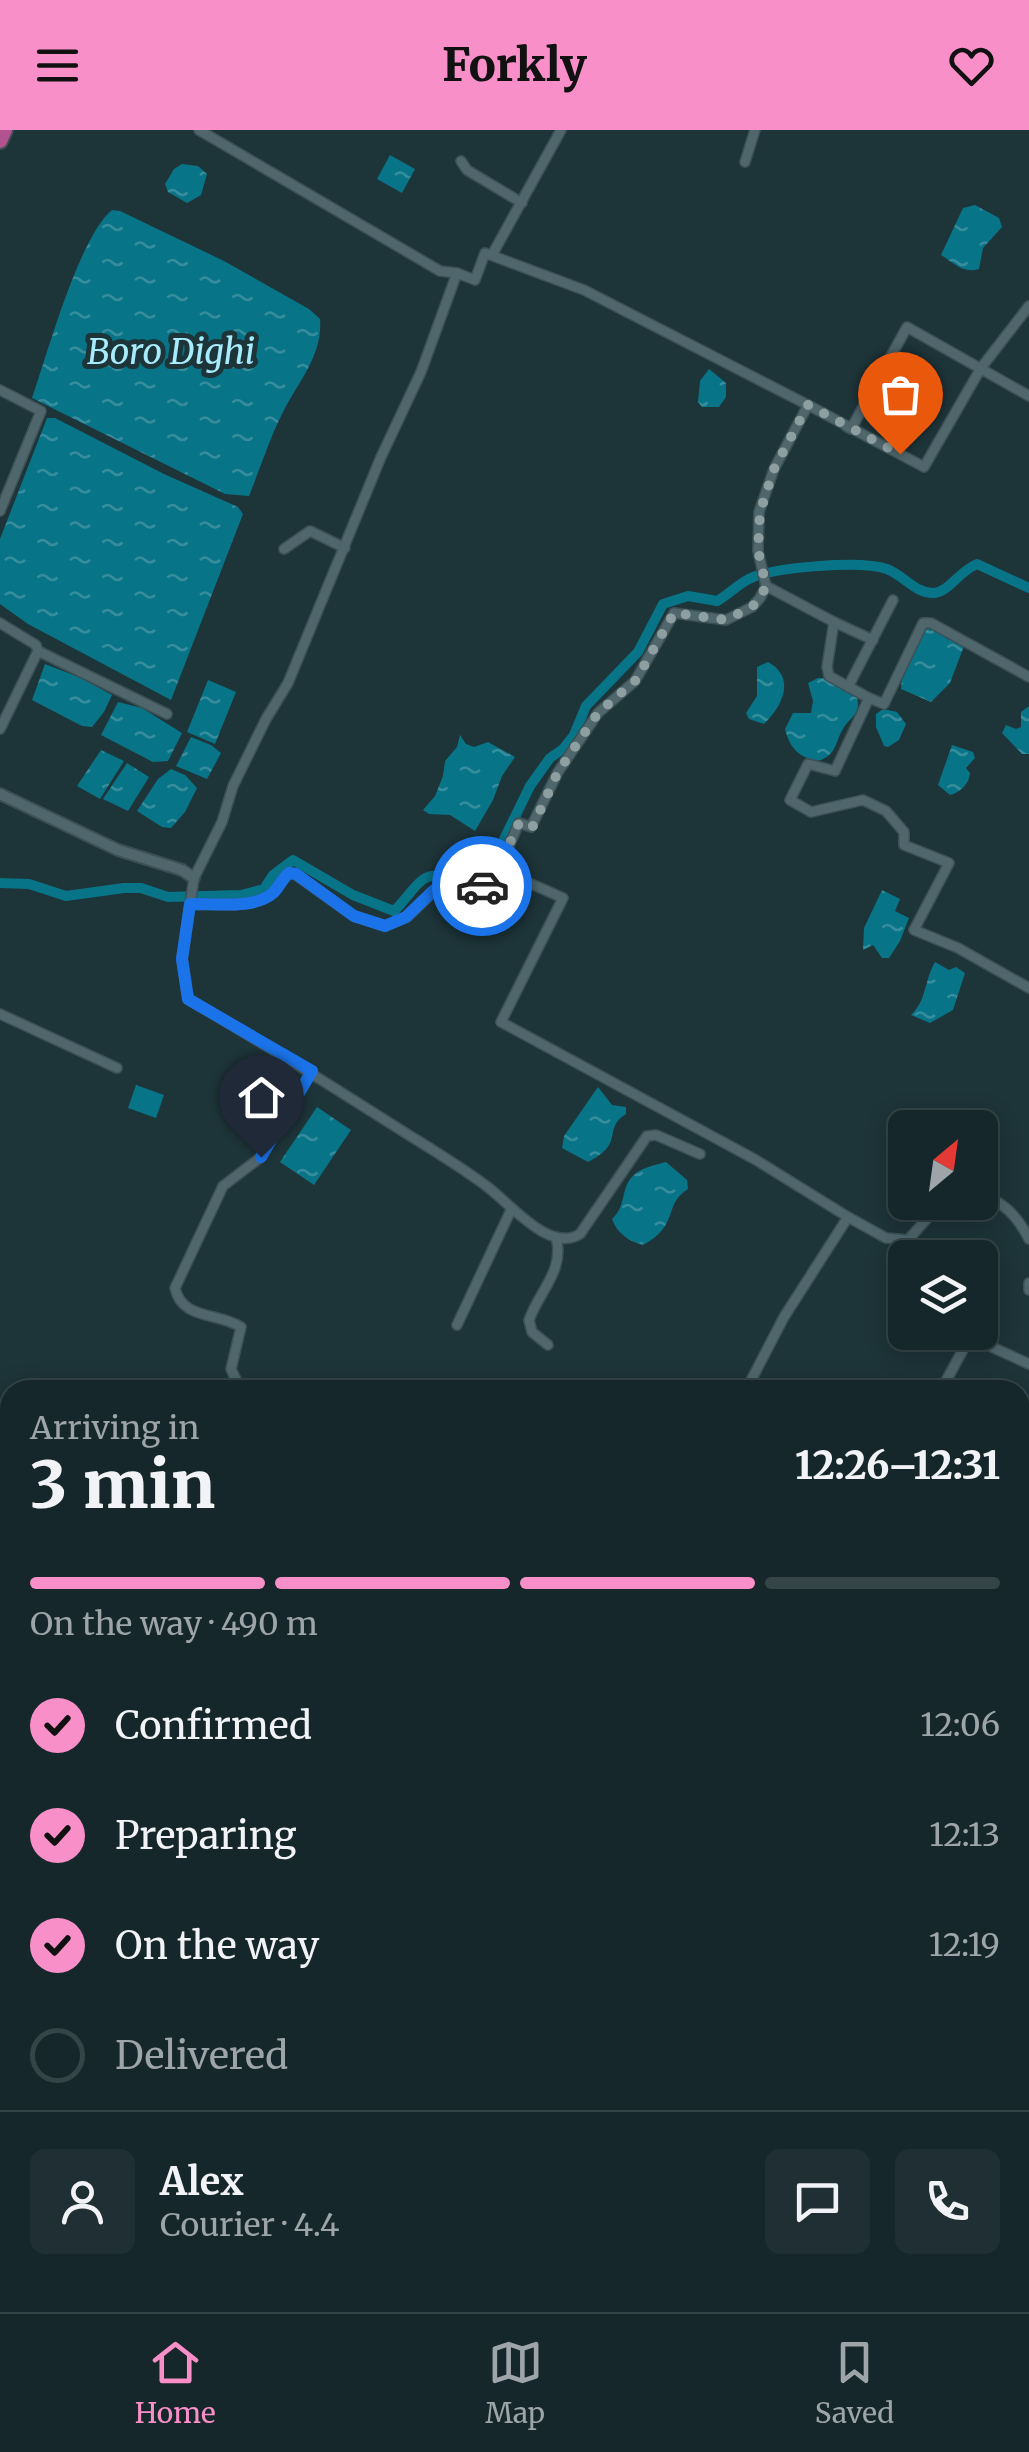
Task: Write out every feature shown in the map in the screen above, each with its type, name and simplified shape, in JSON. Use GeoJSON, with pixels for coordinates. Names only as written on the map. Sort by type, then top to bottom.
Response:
{"type":"FeatureCollection","features":[{"type":"Feature","properties":{"kind":"highway"},"geometry":{"type":"LineString","coordinates":[[0,141],[6,130]]}},
{"type":"Feature","properties":{"kind":"street"},"geometry":{"type":"LineString","coordinates":[[199,130],[440,271],[474,280],[484,253],[584,290],[851,429]]}},
{"type":"Feature","properties":{"kind":"street"},"geometry":{"type":"LineString","coordinates":[[492,256],[561,130]]}},
{"type":"Feature","properties":{"kind":"street"},"geometry":{"type":"LineString","coordinates":[[745,162],[755,130]]}},
{"type":"Feature","properties":{"kind":"street"},"geometry":{"type":"LineString","coordinates":[[461,161],[467,170],[522,203]]}},
{"type":"Feature","properties":{"kind":"street"},"geometry":{"type":"LineString","coordinates":[[457,273],[421,372],[381,457],[288,683],[266,719],[194,878],[182,959],[188,999],[312,1071],[487,1186],[528,1223],[556,1237],[572,1239],[580,1234],[646,1136],[656,1135],[700,1154]]}},
{"type":"Feature","properties":{"kind":"street"},"geometry":{"type":"LineString","coordinates":[[832,419],[924,467],[981,368],[1029,306]]}},
{"type":"Feature","properties":{"kind":"street"},"geometry":{"type":"LineString","coordinates":[[851,429],[907,327],[1029,396]]}},
{"type":"Feature","properties":{"kind":"street"},"geometry":{"type":"LineString","coordinates":[[0,390],[41,411],[0,511]]}},
{"type":"Feature","properties":{"kind":"street"},"geometry":{"type":"LineString","coordinates":[[190,904],[239,904],[260,899],[274,892],[289,873],[296,874],[354,916],[385,926],[406,917],[434,890],[451,895],[474,892],[498,869],[519,823],[532,828],[558,772],[598,713],[636,680],[674,613],[726,620],[752,607],[766,586],[758,550],[760,512],[774,469],[808,405]]}},
{"type":"Feature","properties":{"kind":"street"},"geometry":{"type":"LineString","coordinates":[[284,549],[310,532],[345,548]]}},
{"type":"Feature","properties":{"kind":"street"},"geometry":{"type":"LineString","coordinates":[[766,586],[872,640]]}},
{"type":"Feature","properties":{"kind":"street"},"geometry":{"type":"LineString","coordinates":[[848,687],[893,600]]}},
{"type":"Feature","properties":{"kind":"street"},"geometry":{"type":"LineString","coordinates":[[834,622],[827,672],[884,704],[923,622],[930,622],[1029,676]]}},
{"type":"Feature","properties":{"kind":"street"},"geometry":{"type":"LineString","coordinates":[[0,623],[36,645],[38,651],[0,728]]}},
{"type":"Feature","properties":{"kind":"street"},"geometry":{"type":"LineString","coordinates":[[38,651],[167,714]]}},
{"type":"Feature","properties":{"kind":"street"},"geometry":{"type":"LineString","coordinates":[[870,698],[835,770],[808,764],[790,800],[812,812],[863,800],[886,811],[904,832],[904,844],[950,863],[914,930],[958,948],[1029,988]]}},
{"type":"Feature","properties":{"kind":"street"},"geometry":{"type":"LineString","coordinates":[[0,794],[118,850],[182,870],[194,878]]}},
{"type":"Feature","properties":{"kind":"street"},"geometry":{"type":"LineString","coordinates":[[498,869],[563,898],[500,1022],[756,1160],[886,1238],[908,1240],[926,1220]]}},
{"type":"Feature","properties":{"kind":"street"},"geometry":{"type":"LineString","coordinates":[[0,1014],[117,1068]]}},
{"type":"Feature","properties":{"kind":"street"},"geometry":{"type":"LineString","coordinates":[[236,1380],[231,1369],[241,1327],[188,1310],[178,1302],[175,1288],[223,1186],[261,1157],[312,1071]]}},
{"type":"Feature","properties":{"kind":"street"},"geometry":{"type":"LineString","coordinates":[[998,1204],[1012,1213],[1029,1239]]}},
{"type":"Feature","properties":{"kind":"street"},"geometry":{"type":"LineString","coordinates":[[457,1325],[512,1208]]}},
{"type":"Feature","properties":{"kind":"street"},"geometry":{"type":"LineString","coordinates":[[751,1380],[784,1317],[848,1217]]}},
{"type":"Feature","properties":{"kind":"street"},"geometry":{"type":"LineString","coordinates":[[548,1346],[532,1332],[529,1320],[556,1268],[560,1254],[556,1237]]}},
{"type":"Feature","properties":{"kind":"street"},"geometry":{"type":"LineString","coordinates":[[946,1380],[970,1337],[1029,1364]]}},
{"type":"Feature","properties":{"kind":"water"},"geometry":{"type":"Polygon","coordinates":[[[390,155],[415,169],[402,193],[377,179],[390,155]]]}},
{"type":"Feature","properties":{"kind":"water"},"geometry":{"type":"Polygon","coordinates":[[[182,164],[198,166],[207,174],[201,195],[187,203],[168,192],[165,184],[182,164]]]}},
{"type":"Feature","properties":{"kind":"water"},"geometry":{"type":"Polygon","coordinates":[[[975,205],[999,218],[1002,227],[983,248],[979,269],[968,270],[941,255],[963,208],[975,205]]]}},
{"type":"Feature","properties":{"kind":"water","name":"Boro Dighi"},"geometry":{"type":"Polygon","coordinates":[[[112,210],[224,261],[320,319],[313,357],[277,424],[249,496],[225,494],[32,398],[76,270],[100,224],[112,210]]]}},
{"type":"Feature","properties":{"kind":"water"},"geometry":{"type":"Polygon","coordinates":[[[709,369],[726,383],[726,397],[719,407],[702,407],[698,402],[700,381],[709,369]]]}},
{"type":"Feature","properties":{"kind":"water","name":"Boro Dighi"},"geometry":{"type":"Polygon","coordinates":[[[47,418],[55,418],[238,507],[243,514],[171,700],[28,624],[0,604],[0,539],[47,418]]]}},
{"type":"Feature","properties":{"kind":"water"},"geometry":{"type":"Polygon","coordinates":[[[928,628],[964,646],[950,683],[931,702],[901,689],[910,656],[928,628]]]}},
{"type":"Feature","properties":{"kind":"water"},"geometry":{"type":"Polygon","coordinates":[[[768,662],[782,675],[784,692],[777,709],[764,724],[749,719],[746,713],[757,696],[757,667],[768,662]]]}},
{"type":"Feature","properties":{"kind":"water"},"geometry":{"type":"Polygon","coordinates":[[[45,664],[112,695],[92,727],[82,726],[32,700],[45,664]]]}},
{"type":"Feature","properties":{"kind":"water"},"geometry":{"type":"Polygon","coordinates":[[[826,678],[857,697],[858,702],[857,711],[832,751],[818,761],[796,751],[785,729],[793,713],[811,713],[813,701],[808,683],[826,678]]]}},
{"type":"Feature","properties":{"kind":"water"},"geometry":{"type":"Polygon","coordinates":[[[208,680],[236,692],[215,744],[187,732],[208,680]]]}},
{"type":"Feature","properties":{"kind":"water"},"geometry":{"type":"Polygon","coordinates":[[[118,702],[142,708],[182,733],[168,761],[153,762],[101,735],[118,702]]]}},
{"type":"Feature","properties":{"kind":"water"},"geometry":{"type":"Polygon","coordinates":[[[1029,706],[1029,754],[1022,754],[1002,733],[1006,725],[1021,727],[1021,712],[1029,706]]]}},
{"type":"Feature","properties":{"kind":"water"},"geometry":{"type":"Polygon","coordinates":[[[883,709],[897,712],[906,724],[899,740],[888,747],[876,727],[876,714],[883,709]]]}},
{"type":"Feature","properties":{"kind":"water"},"geometry":{"type":"Polygon","coordinates":[[[460,735],[466,744],[474,747],[488,742],[515,757],[475,831],[450,815],[423,810],[435,796],[445,761],[457,747],[460,735]]]}},
{"type":"Feature","properties":{"kind":"water"},"geometry":{"type":"Polygon","coordinates":[[[191,737],[221,753],[207,779],[176,766],[191,737]]]}},
{"type":"Feature","properties":{"kind":"water"},"geometry":{"type":"Polygon","coordinates":[[[952,745],[973,752],[975,758],[966,768],[970,773],[966,784],[950,795],[938,785],[952,745]]]}},
{"type":"Feature","properties":{"kind":"water"},"geometry":{"type":"Polygon","coordinates":[[[101,750],[124,761],[100,799],[77,786],[101,750]]]}},
{"type":"Feature","properties":{"kind":"water"},"geometry":{"type":"Polygon","coordinates":[[[127,763],[149,777],[128,811],[103,799],[127,763]]]}},
{"type":"Feature","properties":{"kind":"water"},"geometry":{"type":"Polygon","coordinates":[[[171,769],[185,775],[197,788],[185,812],[171,828],[162,827],[137,811],[158,779],[171,769]]]}},
{"type":"Feature","properties":{"kind":"water"},"geometry":{"type":"Polygon","coordinates":[[[882,890],[900,899],[895,911],[909,918],[889,958],[882,958],[873,945],[863,950],[864,928],[882,890]]]}},
{"type":"Feature","properties":{"kind":"water"},"geometry":{"type":"Polygon","coordinates":[[[935,962],[965,973],[953,1010],[930,1023],[911,1015],[920,1003],[935,962]]]}},
{"type":"Feature","properties":{"kind":"water"},"geometry":{"type":"Polygon","coordinates":[[[136,1085],[164,1095],[156,1118],[128,1108],[136,1085]]]}},
{"type":"Feature","properties":{"kind":"water"},"geometry":{"type":"Polygon","coordinates":[[[598,1087],[612,1105],[626,1107],[626,1114],[615,1125],[607,1149],[588,1162],[562,1148],[564,1136],[598,1087]]]}},
{"type":"Feature","properties":{"kind":"water"},"geometry":{"type":"Polygon","coordinates":[[[317,1107],[351,1130],[314,1185],[280,1162],[317,1107]]]}},
{"type":"Feature","properties":{"kind":"water"},"geometry":{"type":"Polygon","coordinates":[[[666,1162],[687,1180],[688,1189],[676,1201],[662,1230],[643,1245],[628,1239],[612,1219],[634,1175],[666,1162]]]}},
{"type":"Feature","properties":{"kind":"waterway"},"geometry":{"type":"LineString","coordinates":[[0,883],[29,884],[66,896],[124,888],[141,888],[168,897],[241,895],[264,889],[273,875],[293,860],[353,895],[394,911],[430,876],[469,883],[487,874],[530,786],[550,758],[574,735],[586,706],[638,652],[663,604],[688,596],[717,601],[761,575],[838,565],[887,569],[921,591],[934,593],[977,564],[1029,588]]}},
{"type":"Feature","properties":{"kind":"way so far"},"geometry":{"type":"LineString","coordinates":[[482,886],[498,869],[519,823],[532,828],[558,772],[598,713],[636,680],[674,613],[726,620],[752,607],[760,598],[766,586],[758,550],[760,512],[774,469],[808,405],[900,454]]}},
{"type":"Feature","properties":{"kind":"route"},"geometry":{"type":"LineString","coordinates":[[261,1157],[312,1071],[188,999],[182,959],[190,904],[239,904],[260,899],[274,892],[289,873],[296,874],[354,916],[385,926],[406,917],[434,890],[451,895],[474,892],[482,886]]}}]}
